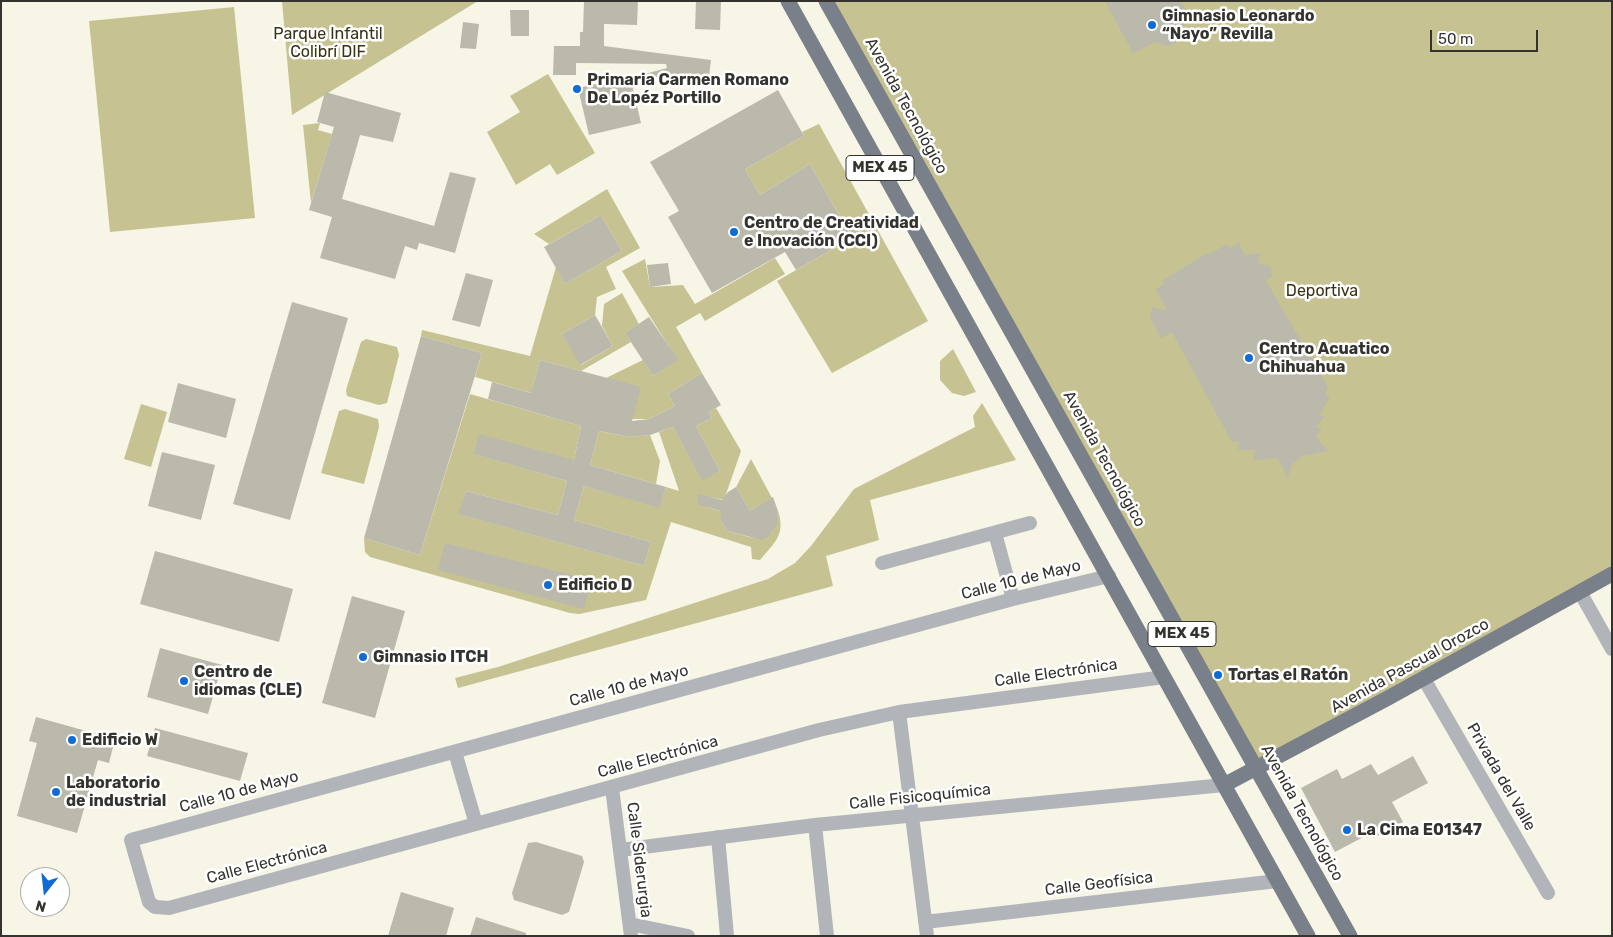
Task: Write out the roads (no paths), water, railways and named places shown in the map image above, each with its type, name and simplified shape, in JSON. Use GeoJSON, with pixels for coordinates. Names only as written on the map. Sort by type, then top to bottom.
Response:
{"type":"FeatureCollection","features":[{"type":"Feature","properties":{"kind":"main road","name":"MEX 45"},"geometry":{"type":"LineString","coordinates":[[788,1],[1308,936]]}},
{"type":"Feature","properties":{"kind":"main road","name":"Avenida Tecnológico"},"geometry":{"type":"LineString","coordinates":[[826,1],[1350,936]]}},
{"type":"Feature","properties":{"kind":"main road","name":"Avenida Pascual Orozco"},"geometry":{"type":"LineString","coordinates":[[1224,785],[1424,679],[1612,574]]}},
{"type":"Feature","properties":{"kind":"street"},"geometry":{"type":"LineString","coordinates":[[882,563],[1030,523]]}},
{"type":"Feature","properties":{"kind":"street"},"geometry":{"type":"LineString","coordinates":[[995,532],[1013,598]]}},
{"type":"Feature","properties":{"kind":"street","name":"Calle 10 de Mayo"},"geometry":{"type":"LineString","coordinates":[[169,908],[159,908],[149,903],[132,840],[1013,598],[1108,576]]}},
{"type":"Feature","properties":{"kind":"street"},"geometry":{"type":"LineString","coordinates":[[1580,592],[1612,649]]}},
{"type":"Feature","properties":{"kind":"street","name":"Calle Electrónica"},"geometry":{"type":"LineString","coordinates":[[169,908],[819,730],[899,712],[1164,677]]}},
{"type":"Feature","properties":{"kind":"street","name":"Privada del Valle"},"geometry":{"type":"LineString","coordinates":[[1424,679],[1548,893]]}},
{"type":"Feature","properties":{"kind":"street"},"geometry":{"type":"LineString","coordinates":[[899,712],[926,929]]}},
{"type":"Feature","properties":{"kind":"street"},"geometry":{"type":"LineString","coordinates":[[455,752],[476,824]]}},
{"type":"Feature","properties":{"kind":"street","name":"Calle Fisicoquímica"},"geometry":{"type":"LineString","coordinates":[[620,850],[815,825],[1224,785]]}},
{"type":"Feature","properties":{"kind":"street","name":"Calle Siderurgia"},"geometry":{"type":"LineString","coordinates":[[612,788],[630,930]]}},
{"type":"Feature","properties":{"kind":"street"},"geometry":{"type":"LineString","coordinates":[[815,825],[826,936]]}},
{"type":"Feature","properties":{"kind":"street"},"geometry":{"type":"LineString","coordinates":[[718,837],[727,936]]}},
{"type":"Feature","properties":{"kind":"street","name":"Calle Geofísica"},"geometry":{"type":"LineString","coordinates":[[926,929],[1277,881]]}},
{"type":"Feature","properties":{"kind":"street"},"geometry":{"type":"LineString","coordinates":[[630,930],[688,936]]}},
{"type":"Feature","properties":{"kind":"place","name":"Gimnasio Leonardo “Nayo” Revilla"},"geometry":{"type":"Point","coordinates":[1152,25]}},
{"type":"Feature","properties":{"kind":"place","name":"Primaria Carmen Romano De Lopéz Portillo"},"geometry":{"type":"Point","coordinates":[577,89]}},
{"type":"Feature","properties":{"kind":"place","name":"Centro de Creatividad e Inovación (CCI)"},"geometry":{"type":"Point","coordinates":[734,232]}},
{"type":"Feature","properties":{"kind":"place","name":"Centro Acuatico Chihuahua"},"geometry":{"type":"Point","coordinates":[1249,358]}},
{"type":"Feature","properties":{"kind":"place","name":"Edificio D"},"geometry":{"type":"Point","coordinates":[548,585]}},
{"type":"Feature","properties":{"kind":"place","name":"Gimnasio ITCH"},"geometry":{"type":"Point","coordinates":[363,657]}},
{"type":"Feature","properties":{"kind":"place","name":"Tortas el Ratón"},"geometry":{"type":"Point","coordinates":[1218,675]}},
{"type":"Feature","properties":{"kind":"place","name":"Centro de idiomas (CLE)"},"geometry":{"type":"Point","coordinates":[184,681]}},
{"type":"Feature","properties":{"kind":"place","name":"Edificio W"},"geometry":{"type":"Point","coordinates":[72,740]}},
{"type":"Feature","properties":{"kind":"place","name":"Laboratorio de industrial"},"geometry":{"type":"Point","coordinates":[56,792]}},
{"type":"Feature","properties":{"kind":"place","name":"La Cima E01347"},"geometry":{"type":"Point","coordinates":[1347,830]}},
{"type":"Feature","properties":{"kind":"park label","name":"Parque Infantil Colibrí DIF"},"geometry":{"type":"Point","coordinates":[328,43]}},
{"type":"Feature","properties":{"kind":"park label","name":"Deportiva"},"geometry":{"type":"Point","coordinates":[1322,291]}}]}
